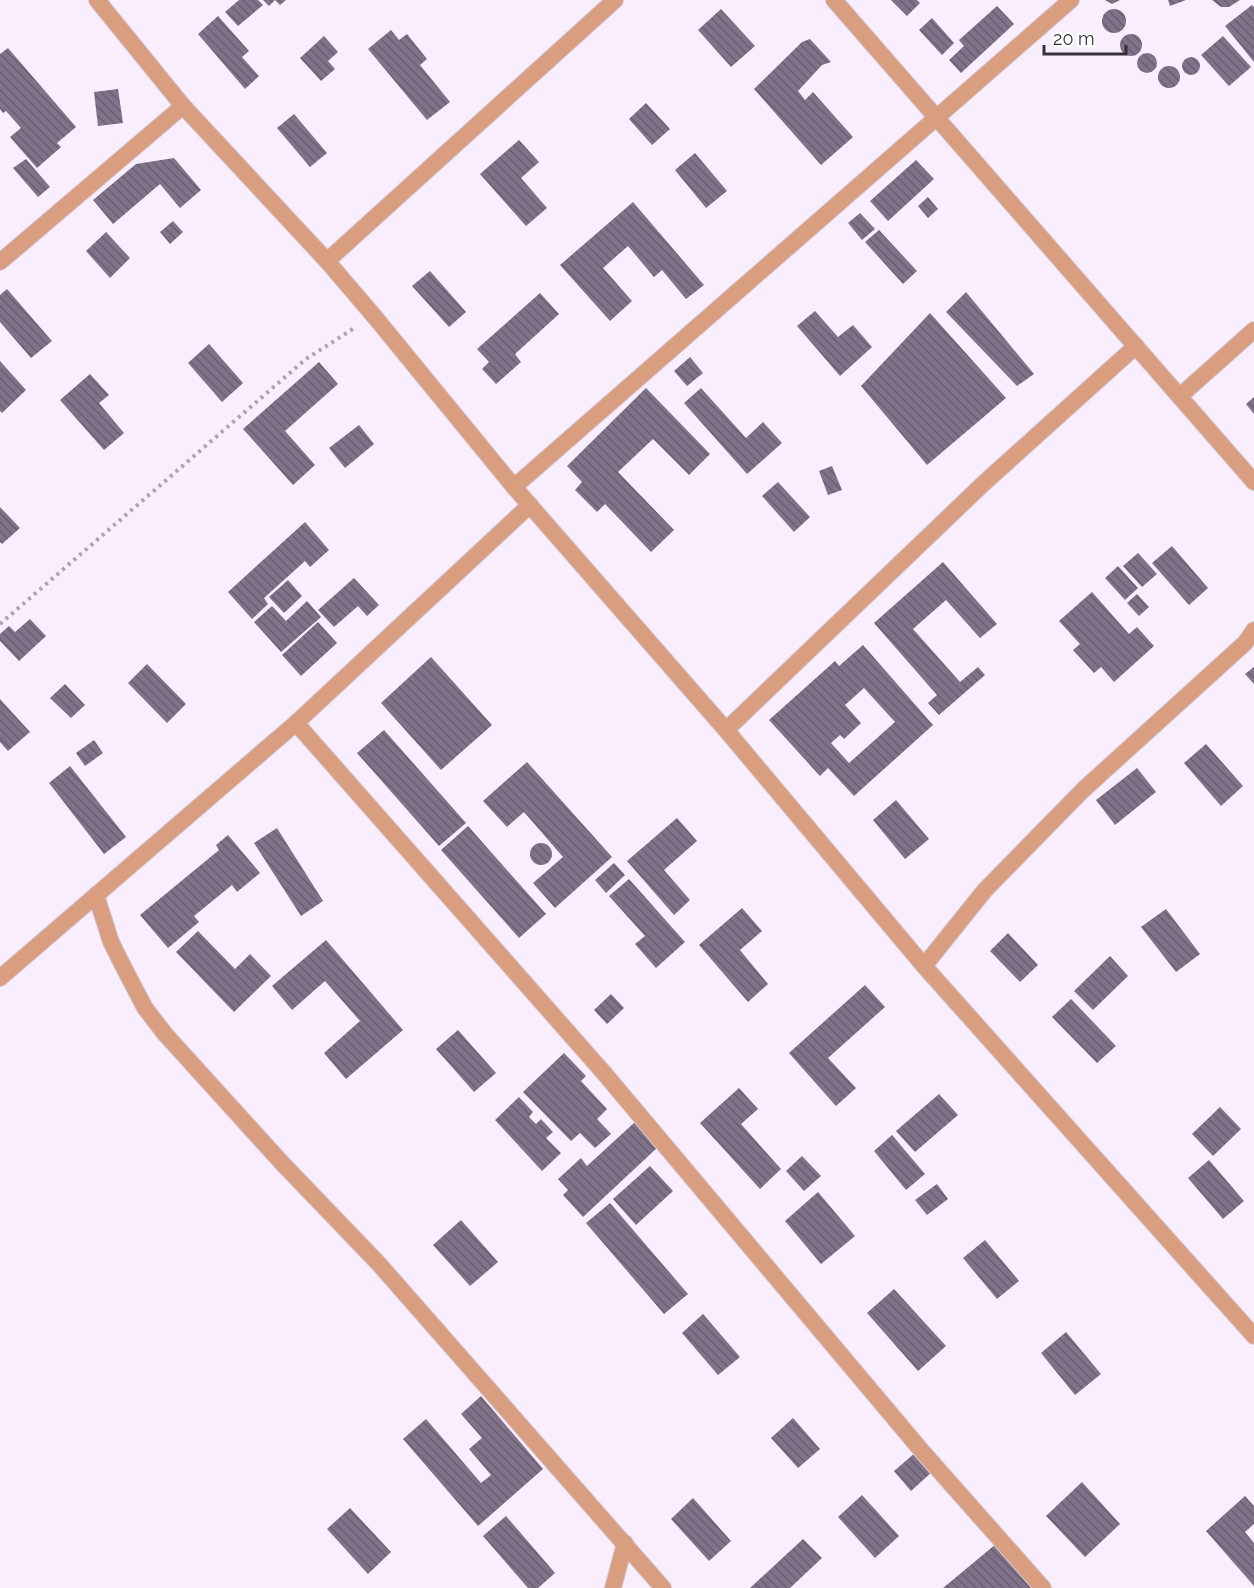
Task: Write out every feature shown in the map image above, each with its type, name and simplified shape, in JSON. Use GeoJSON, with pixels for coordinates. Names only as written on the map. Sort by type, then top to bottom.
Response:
{"type":"FeatureCollection","features":[{"type":"Feature","properties":{"kind":"street"},"geometry":{"type":"LineString","coordinates":[[97,0],[183,106],[327,261],[514,487],[726,730],[924,966],[1254,1336]]}},
{"type":"Feature","properties":{"kind":"street"},"geometry":{"type":"LineString","coordinates":[[327,261],[615,0]]}},
{"type":"Feature","properties":{"kind":"street"},"geometry":{"type":"LineString","coordinates":[[834,0],[1254,482]]}},
{"type":"Feature","properties":{"kind":"street"},"geometry":{"type":"LineString","coordinates":[[514,487],[699,327],[845,195],[1071,0]]}},
{"type":"Feature","properties":{"kind":"street"},"geometry":{"type":"LineString","coordinates":[[0,262],[183,106]]}},
{"type":"Feature","properties":{"kind":"street"},"geometry":{"type":"LineString","coordinates":[[1180,396],[1254,330]]}},
{"type":"Feature","properties":{"kind":"street"},"geometry":{"type":"LineString","coordinates":[[726,730],[984,483],[1136,346]]}},
{"type":"Feature","properties":{"kind":"street"},"geometry":{"type":"LineString","coordinates":[[0,978],[296,723],[530,505]]}},
{"type":"Feature","properties":{"kind":"street"},"geometry":{"type":"LineString","coordinates":[[924,966],[985,890],[1083,790],[1245,643],[1254,630]]}},
{"type":"Feature","properties":{"kind":"street"},"geometry":{"type":"LineString","coordinates":[[296,723],[604,1074],[921,1450],[1044,1588]]}},
{"type":"Feature","properties":{"kind":"street"},"geometry":{"type":"LineString","coordinates":[[96,895],[111,942],[145,1008],[165,1034],[282,1163],[379,1264],[663,1588]]}},
{"type":"Feature","properties":{"kind":"street"},"geometry":{"type":"LineString","coordinates":[[613,1588],[625,1543]]}},
{"type":"Feature","properties":{"kind":"path"},"geometry":{"type":"LineString","coordinates":[[0,624],[306,359],[374,316]]}},
{"type":"Feature","properties":{"kind":"building"},"geometry":{"type":"Polygon","coordinates":[[[239,0],[258,0],[263,5],[238,26],[225,12],[239,0]]]}},
{"type":"Feature","properties":{"kind":"building"},"geometry":{"type":"Polygon","coordinates":[[[263,0],[275,0],[269,6],[263,0]]]}},
{"type":"Feature","properties":{"kind":"building"},"geometry":{"type":"Polygon","coordinates":[[[275,0],[286,0],[280,5],[275,0]]]}},
{"type":"Feature","properties":{"kind":"building"},"geometry":{"type":"Polygon","coordinates":[[[891,0],[917,0],[920,3],[907,16],[891,0]]]}},
{"type":"Feature","properties":{"kind":"building"},"geometry":{"type":"Polygon","coordinates":[[[1105,0],[1120,0],[1112,4],[1105,0]]]}},
{"type":"Feature","properties":{"kind":"building"},"geometry":{"type":"Polygon","coordinates":[[[1168,0],[1186,0],[1170,6],[1168,0]]]}},
{"type":"Feature","properties":{"kind":"building"},"geometry":{"type":"Polygon","coordinates":[[[1212,0],[1240,0],[1229,7],[1221,7],[1212,0]]]}},
{"type":"Feature","properties":{"kind":"building"},"geometry":{"type":"Polygon","coordinates":[[[1252,5],[1254,7],[1254,62],[1225,26],[1252,5]]]}},
{"type":"Feature","properties":{"kind":"building"},"geometry":{"type":"Polygon","coordinates":[[[997,6],[1014,24],[961,73],[949,60],[964,46],[959,40],[997,6]]]}},
{"type":"Feature","properties":{"kind":"building"},"geometry":{"type":"Polygon","coordinates":[[[721,9],[755,46],[731,67],[698,30],[721,9]]]}},
{"type":"Feature","properties":{"kind":"building"},"geometry":{"type":"Polygon","coordinates":[[[1114,9],[1123,12],[1126,21],[1123,30],[1114,33],[1105,30],[1102,21],[1105,12],[1114,9]]]}},
{"type":"Feature","properties":{"kind":"building"},"geometry":{"type":"Polygon","coordinates":[[[218,16],[249,51],[242,57],[259,76],[245,89],[198,34],[218,16]]]}},
{"type":"Feature","properties":{"kind":"building"},"geometry":{"type":"Polygon","coordinates":[[[932,18],[954,43],[942,55],[919,30],[932,18]]]}},
{"type":"Feature","properties":{"kind":"building"},"geometry":{"type":"Polygon","coordinates":[[[391,30],[399,40],[407,34],[427,59],[420,65],[450,102],[427,120],[368,49],[391,30]]]}},
{"type":"Feature","properties":{"kind":"building"},"geometry":{"type":"Polygon","coordinates":[[[1131,34],[1139,37],[1142,45],[1139,53],[1131,56],[1123,53],[1120,45],[1123,37],[1131,34]]]}},
{"type":"Feature","properties":{"kind":"building"},"geometry":{"type":"Polygon","coordinates":[[[324,36],[338,52],[328,61],[335,69],[321,81],[300,58],[324,36]]]}},
{"type":"Feature","properties":{"kind":"building"},"geometry":{"type":"Polygon","coordinates":[[[1223,36],[1251,67],[1229,86],[1201,55],[1223,36]]]}},
{"type":"Feature","properties":{"kind":"building"},"geometry":{"type":"Polygon","coordinates":[[[810,39],[831,62],[822,65],[798,91],[805,100],[813,92],[853,137],[821,165],[754,89],[802,42],[810,39]]]}},
{"type":"Feature","properties":{"kind":"building"},"geometry":{"type":"Polygon","coordinates":[[[8,48],[76,127],[57,143],[61,147],[37,168],[10,137],[21,128],[6,111],[3,113],[0,109],[0,54],[8,48]]]}},
{"type":"Feature","properties":{"kind":"building"},"geometry":{"type":"Polygon","coordinates":[[[1147,53],[1154,56],[1157,63],[1154,70],[1147,73],[1140,70],[1137,63],[1140,56],[1147,53]]]}},
{"type":"Feature","properties":{"kind":"building"},"geometry":{"type":"Polygon","coordinates":[[[1187,57],[1195,57],[1200,62],[1198,73],[1187,75],[1182,70],[1182,62],[1187,57]]]}},
{"type":"Feature","properties":{"kind":"building"},"geometry":{"type":"Polygon","coordinates":[[[1165,66],[1173,66],[1180,73],[1180,81],[1173,88],[1165,88],[1158,81],[1158,73],[1165,66]]]}},
{"type":"Feature","properties":{"kind":"building"},"geometry":{"type":"Polygon","coordinates":[[[118,89],[123,123],[98,126],[94,92],[118,89]]]}},
{"type":"Feature","properties":{"kind":"building"},"geometry":{"type":"Polygon","coordinates":[[[646,103],[670,129],[652,145],[629,119],[646,103]]]}},
{"type":"Feature","properties":{"kind":"building"},"geometry":{"type":"Polygon","coordinates":[[[294,114],[327,153],[310,167],[277,128],[294,114]]]}},
{"type":"Feature","properties":{"kind":"building"},"geometry":{"type":"Polygon","coordinates":[[[519,140],[539,162],[521,178],[547,208],[526,226],[480,174],[519,140]]]}},
{"type":"Feature","properties":{"kind":"building"},"geometry":{"type":"Polygon","coordinates":[[[695,153],[727,191],[706,208],[675,170],[695,153]]]}},
{"type":"Feature","properties":{"kind":"building"},"geometry":{"type":"Polygon","coordinates":[[[174,158],[201,190],[180,208],[160,184],[113,224],[93,200],[136,164],[174,158]]]}},
{"type":"Feature","properties":{"kind":"building"},"geometry":{"type":"Polygon","coordinates":[[[26,159],[50,187],[38,197],[13,168],[26,159]]]}},
{"type":"Feature","properties":{"kind":"building"},"geometry":{"type":"Polygon","coordinates":[[[916,160],[934,179],[888,221],[870,201],[916,160]]]}},
{"type":"Feature","properties":{"kind":"building"},"geometry":{"type":"Polygon","coordinates":[[[928,197],[938,209],[928,218],[918,206],[928,197]]]}},
{"type":"Feature","properties":{"kind":"building"},"geometry":{"type":"Polygon","coordinates":[[[633,202],[704,285],[686,299],[662,270],[654,277],[628,246],[603,268],[632,301],[610,321],[560,265],[633,202]]]}},
{"type":"Feature","properties":{"kind":"building"},"geometry":{"type":"Polygon","coordinates":[[[860,213],[875,229],[862,240],[848,223],[860,213]]]}},
{"type":"Feature","properties":{"kind":"building"},"geometry":{"type":"Polygon","coordinates":[[[173,221],[183,232],[170,244],[160,232],[173,221]]]}},
{"type":"Feature","properties":{"kind":"building"},"geometry":{"type":"Polygon","coordinates":[[[879,230],[917,271],[903,284],[865,242],[879,230]]]}},
{"type":"Feature","properties":{"kind":"building"},"geometry":{"type":"Polygon","coordinates":[[[106,232],[130,258],[110,278],[86,251],[106,232]]]}},
{"type":"Feature","properties":{"kind":"building"},"geometry":{"type":"Polygon","coordinates":[[[430,271],[466,312],[449,327],[412,286],[430,271]]]}},
{"type":"Feature","properties":{"kind":"building"},"geometry":{"type":"Polygon","coordinates":[[[7,289],[52,341],[31,358],[0,322],[0,295],[7,289]]]}},
{"type":"Feature","properties":{"kind":"building"},"geometry":{"type":"Polygon","coordinates":[[[966,292],[1034,374],[1017,386],[946,312],[966,292]]]}},
{"type":"Feature","properties":{"kind":"building"},"geometry":{"type":"Polygon","coordinates":[[[540,293],[559,314],[515,354],[521,362],[496,384],[482,369],[489,362],[477,349],[540,293]]]}},
{"type":"Feature","properties":{"kind":"building"},"geometry":{"type":"Polygon","coordinates":[[[815,311],[838,337],[853,325],[872,347],[840,376],[797,326],[815,311]]]}},
{"type":"Feature","properties":{"kind":"building"},"geometry":{"type":"Polygon","coordinates":[[[930,313],[1006,398],[927,465],[861,386],[930,313]]]}},
{"type":"Feature","properties":{"kind":"building"},"geometry":{"type":"Polygon","coordinates":[[[209,344],[243,383],[222,402],[188,363],[209,344]]]}},
{"type":"Feature","properties":{"kind":"building"},"geometry":{"type":"Polygon","coordinates":[[[690,357],[703,373],[687,386],[674,371],[690,357]]]}},
{"type":"Feature","properties":{"kind":"building"},"geometry":{"type":"Polygon","coordinates":[[[0,361],[26,390],[2,413],[0,411],[0,361]]]}},
{"type":"Feature","properties":{"kind":"building"},"geometry":{"type":"Polygon","coordinates":[[[319,362],[338,384],[285,431],[315,465],[293,485],[243,429],[319,362]]]}},
{"type":"Feature","properties":{"kind":"building"},"geometry":{"type":"Polygon","coordinates":[[[90,374],[109,395],[99,403],[124,433],[104,450],[60,400],[90,374]]]}},
{"type":"Feature","properties":{"kind":"building"},"geometry":{"type":"Polygon","coordinates":[[[646,388],[710,454],[689,475],[653,439],[618,472],[674,530],[651,552],[605,504],[597,512],[575,490],[582,482],[567,466],[646,388]]]}},
{"type":"Feature","properties":{"kind":"building"},"geometry":{"type":"Polygon","coordinates":[[[701,388],[746,438],[763,422],[782,443],[747,474],[684,403],[701,388]]]}},
{"type":"Feature","properties":{"kind":"building"},"geometry":{"type":"Polygon","coordinates":[[[1254,397],[1254,414],[1246,404],[1254,397]]]}},
{"type":"Feature","properties":{"kind":"building"},"geometry":{"type":"Polygon","coordinates":[[[359,425],[374,444],[345,468],[329,448],[359,425]]]}},
{"type":"Feature","properties":{"kind":"building"},"geometry":{"type":"Polygon","coordinates":[[[832,466],[842,490],[828,495],[819,471],[832,466]]]}},
{"type":"Feature","properties":{"kind":"building"},"geometry":{"type":"Polygon","coordinates":[[[778,482],[810,517],[794,532],[762,496],[778,482]]]}},
{"type":"Feature","properties":{"kind":"building"},"geometry":{"type":"Polygon","coordinates":[[[0,507],[20,528],[2,544],[0,542],[0,507]]]}},
{"type":"Feature","properties":{"kind":"building"},"geometry":{"type":"Polygon","coordinates":[[[305,522],[329,550],[310,567],[305,561],[264,598],[268,604],[252,619],[228,592],[305,522]]]}},
{"type":"Feature","properties":{"kind":"building"},"geometry":{"type":"Polygon","coordinates":[[[1172,546],[1208,588],[1189,605],[1152,563],[1172,546]]]}},
{"type":"Feature","properties":{"kind":"building"},"geometry":{"type":"Polygon","coordinates":[[[1138,553],[1157,574],[1142,587],[1123,566],[1138,553]]]}},
{"type":"Feature","properties":{"kind":"building"},"geometry":{"type":"Polygon","coordinates":[[[943,562],[997,624],[980,638],[946,600],[913,629],[960,682],[978,667],[985,675],[939,715],[928,703],[937,695],[874,623],[943,562]]]}},
{"type":"Feature","properties":{"kind":"building"},"geometry":{"type":"Polygon","coordinates":[[[1118,566],[1138,588],[1125,600],[1105,578],[1118,566]]]}},
{"type":"Feature","properties":{"kind":"building"},"geometry":{"type":"Polygon","coordinates":[[[354,578],[379,605],[367,616],[358,606],[334,627],[318,610],[354,578]]]}},
{"type":"Feature","properties":{"kind":"building"},"geometry":{"type":"Polygon","coordinates":[[[288,580],[302,596],[284,613],[269,597],[288,580]]]}},
{"type":"Feature","properties":{"kind":"building"},"geometry":{"type":"Polygon","coordinates":[[[1092,592],[1129,634],[1137,627],[1154,646],[1114,682],[1101,667],[1094,673],[1073,650],[1080,644],[1059,621],[1092,592]]]}},
{"type":"Feature","properties":{"kind":"building"},"geometry":{"type":"Polygon","coordinates":[[[1137,594],[1149,607],[1139,616],[1127,603],[1137,594]]]}},
{"type":"Feature","properties":{"kind":"building"},"geometry":{"type":"Polygon","coordinates":[[[307,601],[321,617],[281,652],[254,622],[272,606],[286,621],[307,601]]]}},
{"type":"Feature","properties":{"kind":"building"},"geometry":{"type":"Polygon","coordinates":[[[30,619],[46,636],[19,661],[0,641],[0,634],[9,626],[15,632],[30,619]]]}},
{"type":"Feature","properties":{"kind":"building"},"geometry":{"type":"Polygon","coordinates":[[[318,622],[337,643],[301,676],[282,655],[318,622]]]}},
{"type":"Feature","properties":{"kind":"building"},"geometry":{"type":"Polygon","coordinates":[[[863,645],[933,725],[854,796],[828,768],[820,776],[769,720],[835,661],[839,666],[863,645]],[[864,688],[845,705],[861,723],[844,739],[840,735],[831,743],[849,763],[895,722],[864,688]]]}},
{"type":"Feature","properties":{"kind":"building"},"geometry":{"type":"Polygon","coordinates":[[[431,657],[492,725],[441,770],[381,703],[431,657]]]}},
{"type":"Feature","properties":{"kind":"building"},"geometry":{"type":"Polygon","coordinates":[[[147,664],[186,704],[167,723],[128,683],[147,664]]]}},
{"type":"Feature","properties":{"kind":"building"},"geometry":{"type":"Polygon","coordinates":[[[1254,667],[1254,684],[1245,674],[1254,667]]]}},
{"type":"Feature","properties":{"kind":"building"},"geometry":{"type":"Polygon","coordinates":[[[65,684],[85,705],[71,718],[50,698],[65,684]]]}},
{"type":"Feature","properties":{"kind":"building"},"geometry":{"type":"Polygon","coordinates":[[[0,699],[30,732],[8,751],[0,742],[0,699]]]}},
{"type":"Feature","properties":{"kind":"building"},"geometry":{"type":"Polygon","coordinates":[[[384,730],[466,823],[439,846],[357,753],[384,730]]]}},
{"type":"Feature","properties":{"kind":"building"},"geometry":{"type":"Polygon","coordinates":[[[94,740],[103,753],[85,766],[76,753],[94,740]]]}},
{"type":"Feature","properties":{"kind":"building"},"geometry":{"type":"Polygon","coordinates":[[[1206,744],[1243,786],[1221,806],[1184,763],[1206,744]]]}},
{"type":"Feature","properties":{"kind":"building"},"geometry":{"type":"Polygon","coordinates":[[[527,762],[612,857],[555,908],[533,883],[563,857],[524,812],[507,827],[483,801],[527,762]]]}},
{"type":"Feature","properties":{"kind":"building"},"geometry":{"type":"Polygon","coordinates":[[[70,766],[126,837],[104,854],[49,783],[70,766]]]}},
{"type":"Feature","properties":{"kind":"building"},"geometry":{"type":"Polygon","coordinates":[[[1137,768],[1156,792],[1115,825],[1096,800],[1137,768]]]}},
{"type":"Feature","properties":{"kind":"building"},"geometry":{"type":"Polygon","coordinates":[[[896,800],[929,839],[905,859],[873,820],[896,800]]]}},
{"type":"Feature","properties":{"kind":"building"},"geometry":{"type":"Polygon","coordinates":[[[677,818],[697,841],[664,870],[690,900],[674,915],[627,861],[677,818]]]}},
{"type":"Feature","properties":{"kind":"building"},"geometry":{"type":"Polygon","coordinates":[[[468,826],[546,914],[519,938],[441,850],[468,826]]]}},
{"type":"Feature","properties":{"kind":"building"},"geometry":{"type":"Polygon","coordinates":[[[277,828],[323,901],[301,916],[254,843],[277,828]]]}},
{"type":"Feature","properties":{"kind":"building"},"geometry":{"type":"Polygon","coordinates":[[[228,835],[260,873],[237,892],[232,885],[194,916],[199,922],[168,948],[140,915],[219,850],[216,845],[228,835]]]}},
{"type":"Feature","properties":{"kind":"building"},"geometry":{"type":"Polygon","coordinates":[[[541,843],[549,846],[552,854],[549,862],[541,865],[533,862],[530,854],[533,846],[541,843]]]}},
{"type":"Feature","properties":{"kind":"building"},"geometry":{"type":"Polygon","coordinates":[[[614,863],[625,875],[606,893],[595,880],[614,863]]]}},
{"type":"Feature","properties":{"kind":"building"},"geometry":{"type":"Polygon","coordinates":[[[629,879],[685,942],[656,968],[635,944],[645,936],[609,896],[629,879]]]}},
{"type":"Feature","properties":{"kind":"building"},"geometry":{"type":"Polygon","coordinates":[[[742,908],[762,931],[740,950],[768,984],[748,1002],[699,945],[742,908]]]}},
{"type":"Feature","properties":{"kind":"building"},"geometry":{"type":"Polygon","coordinates":[[[1166,909],[1200,954],[1176,972],[1141,927],[1166,909]]]}},
{"type":"Feature","properties":{"kind":"building"},"geometry":{"type":"Polygon","coordinates":[[[198,931],[235,969],[250,954],[271,976],[234,1012],[176,952],[198,931]]]}},
{"type":"Feature","properties":{"kind":"building"},"geometry":{"type":"Polygon","coordinates":[[[1008,933],[1038,965],[1020,982],[990,951],[1008,933]]]}},
{"type":"Feature","properties":{"kind":"building"},"geometry":{"type":"Polygon","coordinates":[[[326,940],[403,1030],[346,1079],[324,1053],[360,1021],[325,981],[292,1010],[272,986],[326,940]]]}},
{"type":"Feature","properties":{"kind":"building"},"geometry":{"type":"Polygon","coordinates":[[[1110,956],[1128,976],[1093,1010],[1074,991],[1110,956]]]}},
{"type":"Feature","properties":{"kind":"building"},"geometry":{"type":"Polygon","coordinates":[[[865,985],[885,1007],[828,1058],[856,1088],[836,1106],[789,1053],[865,985]]]}},
{"type":"Feature","properties":{"kind":"building"},"geometry":{"type":"Polygon","coordinates":[[[611,994],[624,1008],[607,1024],[594,1010],[611,994]]]}},
{"type":"Feature","properties":{"kind":"building"},"geometry":{"type":"Polygon","coordinates":[[[1071,999],[1116,1046],[1097,1063],[1052,1017],[1071,999]]]}},
{"type":"Feature","properties":{"kind":"building"},"geometry":{"type":"Polygon","coordinates":[[[458,1030],[496,1073],[474,1092],[436,1049],[458,1030]]]}},
{"type":"Feature","properties":{"kind":"building"},"geometry":{"type":"Polygon","coordinates":[[[564,1053],[586,1076],[581,1081],[607,1109],[597,1119],[611,1134],[595,1148],[580,1133],[571,1141],[523,1092],[564,1053]]]}},
{"type":"Feature","properties":{"kind":"building"},"geometry":{"type":"Polygon","coordinates":[[[739,1088],[758,1109],[741,1124],[781,1169],[760,1189],[700,1123],[739,1088]]]}},
{"type":"Feature","properties":{"kind":"building"},"geometry":{"type":"Polygon","coordinates":[[[939,1094],[958,1115],[915,1152],[896,1131],[939,1094]]]}},
{"type":"Feature","properties":{"kind":"building"},"geometry":{"type":"Polygon","coordinates":[[[519,1097],[533,1112],[529,1117],[536,1124],[541,1119],[553,1132],[546,1138],[561,1153],[542,1171],[495,1120],[519,1097]]]}},
{"type":"Feature","properties":{"kind":"building"},"geometry":{"type":"Polygon","coordinates":[[[1220,1107],[1241,1129],[1213,1156],[1192,1134],[1220,1107]]]}},
{"type":"Feature","properties":{"kind":"building"},"geometry":{"type":"Polygon","coordinates":[[[635,1122],[658,1147],[583,1217],[563,1195],[568,1190],[558,1179],[581,1158],[587,1166],[635,1122]]]}},
{"type":"Feature","properties":{"kind":"building"},"geometry":{"type":"Polygon","coordinates":[[[892,1135],[925,1174],[906,1190],[874,1151],[892,1135]]]}},
{"type":"Feature","properties":{"kind":"building"},"geometry":{"type":"Polygon","coordinates":[[[802,1156],[821,1176],[804,1191],[786,1171],[802,1156]]]}},
{"type":"Feature","properties":{"kind":"building"},"geometry":{"type":"Polygon","coordinates":[[[1209,1160],[1244,1201],[1223,1219],[1188,1178],[1209,1160]]]}},
{"type":"Feature","properties":{"kind":"building"},"geometry":{"type":"Polygon","coordinates":[[[650,1166],[673,1191],[636,1225],[613,1199],[650,1166]]]}},
{"type":"Feature","properties":{"kind":"building"},"geometry":{"type":"Polygon","coordinates":[[[937,1184],[948,1199],[927,1215],[915,1200],[937,1184]]]}},
{"type":"Feature","properties":{"kind":"building"},"geometry":{"type":"Polygon","coordinates":[[[818,1192],[855,1236],[821,1264],[785,1221],[818,1192]]]}},
{"type":"Feature","properties":{"kind":"building"},"geometry":{"type":"Polygon","coordinates":[[[610,1203],[688,1294],[664,1314],[586,1223],[610,1203]]]}},
{"type":"Feature","properties":{"kind":"building"},"geometry":{"type":"Polygon","coordinates":[[[461,1220],[498,1262],[470,1286],[433,1245],[461,1220]]]}},
{"type":"Feature","properties":{"kind":"building"},"geometry":{"type":"Polygon","coordinates":[[[985,1240],[1019,1281],[997,1299],[963,1258],[985,1240]]]}},
{"type":"Feature","properties":{"kind":"building"},"geometry":{"type":"Polygon","coordinates":[[[894,1289],[946,1346],[918,1371],[867,1313],[894,1289]]]}},
{"type":"Feature","properties":{"kind":"building"},"geometry":{"type":"Polygon","coordinates":[[[703,1314],[740,1357],[718,1375],[682,1333],[703,1314]]]}},
{"type":"Feature","properties":{"kind":"building"},"geometry":{"type":"Polygon","coordinates":[[[1066,1332],[1101,1374],[1075,1395],[1041,1353],[1066,1332]]]}},
{"type":"Feature","properties":{"kind":"building"},"geometry":{"type":"Polygon","coordinates":[[[481,1396],[543,1469],[478,1526],[403,1439],[426,1419],[481,1483],[491,1475],[469,1449],[482,1438],[461,1414],[481,1396]]]}},
{"type":"Feature","properties":{"kind":"building"},"geometry":{"type":"Polygon","coordinates":[[[793,1418],[820,1449],[798,1468],[771,1438],[793,1418]]]}},
{"type":"Feature","properties":{"kind":"building"},"geometry":{"type":"Polygon","coordinates":[[[916,1452],[933,1471],[911,1491],[894,1471],[916,1452]]]}},
{"type":"Feature","properties":{"kind":"building"},"geometry":{"type":"Polygon","coordinates":[[[1082,1482],[1120,1524],[1085,1557],[1046,1516],[1082,1482]]]}},
{"type":"Feature","properties":{"kind":"building"},"geometry":{"type":"Polygon","coordinates":[[[862,1495],[899,1536],[875,1558],[838,1517],[862,1495]]]}},
{"type":"Feature","properties":{"kind":"building"},"geometry":{"type":"Polygon","coordinates":[[[1245,1496],[1254,1506],[1254,1524],[1245,1532],[1254,1543],[1254,1586],[1206,1531],[1245,1496]]]}},
{"type":"Feature","properties":{"kind":"building"},"geometry":{"type":"Polygon","coordinates":[[[693,1498],[731,1541],[709,1561],[671,1519],[693,1498]]]}},
{"type":"Feature","properties":{"kind":"building"},"geometry":{"type":"Polygon","coordinates":[[[350,1508],[391,1552],[368,1574],[327,1529],[350,1508]]]}},
{"type":"Feature","properties":{"kind":"building"},"geometry":{"type":"Polygon","coordinates":[[[506,1516],[555,1573],[538,1588],[528,1588],[483,1536],[506,1516]]]}},
{"type":"Feature","properties":{"kind":"building"},"geometry":{"type":"Polygon","coordinates":[[[803,1539],[822,1558],[790,1588],[750,1588],[803,1539]]]}},
{"type":"Feature","properties":{"kind":"building"},"geometry":{"type":"Polygon","coordinates":[[[996,1544],[1033,1588],[943,1588],[996,1544]]]}}]}
